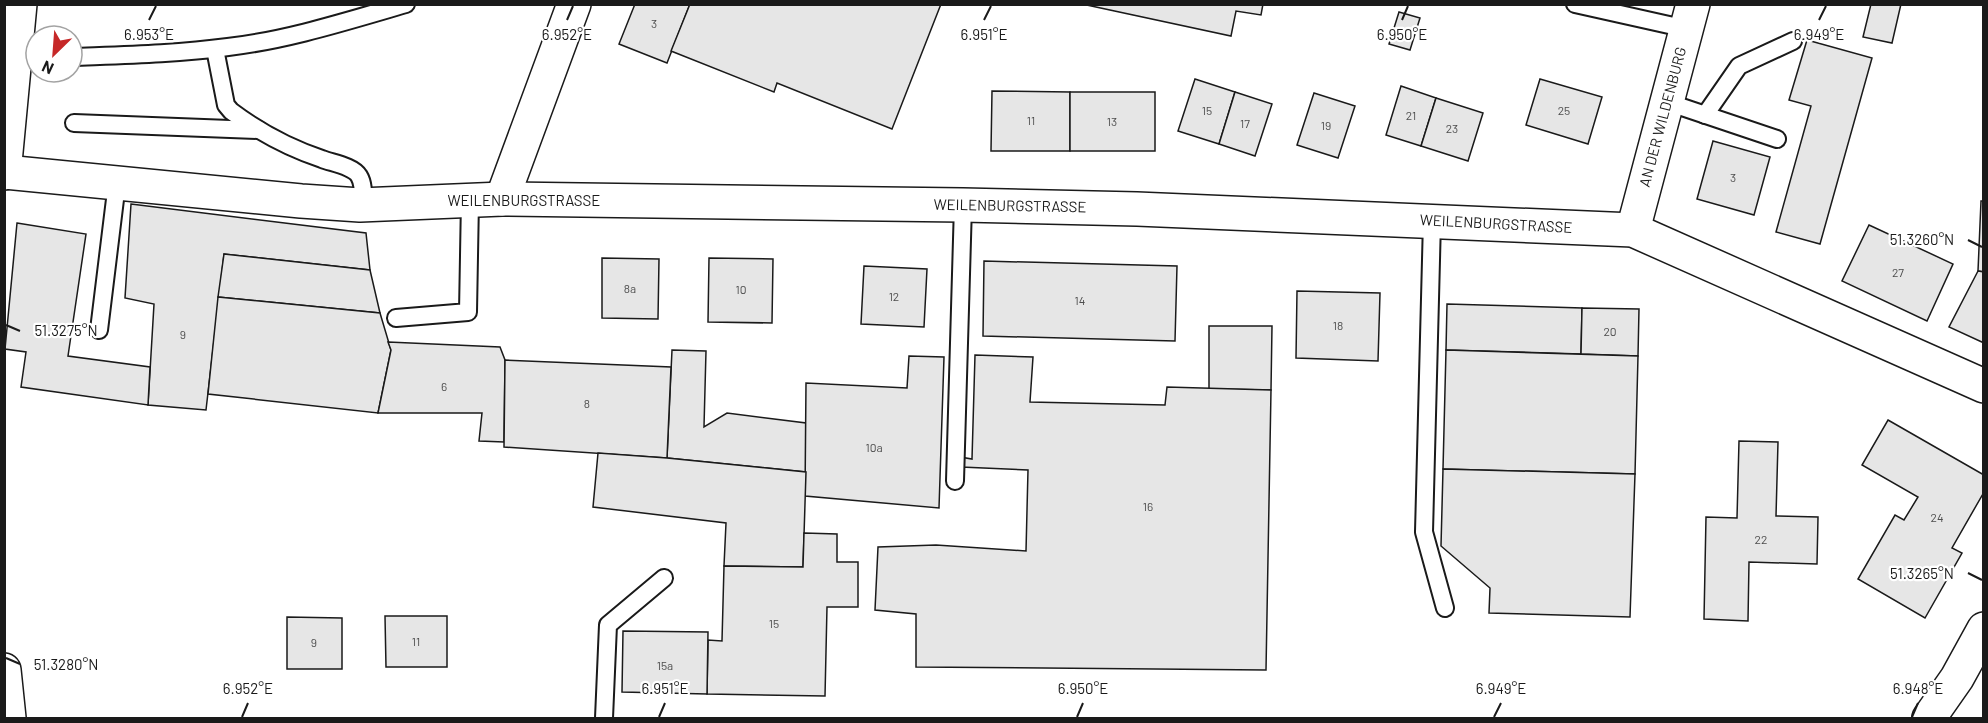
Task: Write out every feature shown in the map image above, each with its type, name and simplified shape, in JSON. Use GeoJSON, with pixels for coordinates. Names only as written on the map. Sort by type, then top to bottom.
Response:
{"type":"FeatureCollection","features":[{"type":"Feature","properties":{"kind":"street"},"geometry":{"type":"LineString","coordinates":[[20,4],[24,41]]}},
{"type":"Feature","properties":{"kind":"street"},"geometry":{"type":"LineString","coordinates":[[502,199],[574,4]]}},
{"type":"Feature","properties":{"kind":"street","name":"AN DER WILDENBURG"},"geometry":{"type":"LineString","coordinates":[[1633,230],[1690,17]]}},
{"type":"Feature","properties":{"kind":"street"},"geometry":{"type":"LineString","coordinates":[[4,173],[24,69]]}},
{"type":"Feature","properties":{"kind":"street","name":"WEILENBURGSTRASSE"},"geometry":{"type":"LineString","coordinates":[[4,173],[301,201],[363,204],[502,199],[963,205],[1137,209],[1633,230],[1983,386]]}},
{"type":"Feature","properties":{"kind":"street"},"geometry":{"type":"LineString","coordinates":[[1929,718],[1958,678],[1983,629]]}},
{"type":"Feature","properties":{"kind":"street"},"geometry":{"type":"LineString","coordinates":[[4,670],[9,718]]}},
{"type":"Feature","properties":{"kind":"lane"},"geometry":{"type":"LineString","coordinates":[[84,56],[215,49],[301,34],[406,4]]}},
{"type":"Feature","properties":{"kind":"lane"},"geometry":{"type":"LineString","coordinates":[[1575,4],[1690,17]]}},
{"type":"Feature","properties":{"kind":"lane"},"geometry":{"type":"LineString","coordinates":[[1705,115],[1739,66],[1793,41]]}},
{"type":"Feature","properties":{"kind":"lane"},"geometry":{"type":"LineString","coordinates":[[215,49],[226,105],[260,130],[300,152],[340,165],[358,175],[361,179],[363,204]]}},
{"type":"Feature","properties":{"kind":"lane"},"geometry":{"type":"LineString","coordinates":[[1667,102],[1777,139]]}},
{"type":"Feature","properties":{"kind":"lane"},"geometry":{"type":"LineString","coordinates":[[74,123],[260,130]]}},
{"type":"Feature","properties":{"kind":"lane"},"geometry":{"type":"LineString","coordinates":[[99,330],[117,183]]}},
{"type":"Feature","properties":{"kind":"lane"},"geometry":{"type":"LineString","coordinates":[[396,318],[468,312],[470,200]]}},
{"type":"Feature","properties":{"kind":"lane"},"geometry":{"type":"LineString","coordinates":[[956,481],[963,205]]}},
{"type":"Feature","properties":{"kind":"lane"},"geometry":{"type":"LineString","coordinates":[[1432,221],[1424,532],[1445,608]]}},
{"type":"Feature","properties":{"kind":"lane"},"geometry":{"type":"LineString","coordinates":[[604,718],[608,625],[664,578]]}},
{"type":"Feature","properties":{"kind":"building"},"geometry":{"type":"Polygon","coordinates":[[[635,4],[690,4],[667,63],[619,44],[635,4]]]}},
{"type":"Feature","properties":{"kind":"building"},"geometry":{"type":"Polygon","coordinates":[[[690,4],[941,4],[892,129],[777,83],[774,92],[671,51],[690,4]]]}},
{"type":"Feature","properties":{"kind":"building"},"geometry":{"type":"Polygon","coordinates":[[[1082,4],[1263,4],[1261,15],[1236,11],[1231,36],[1082,4]]]}},
{"type":"Feature","properties":{"kind":"building"},"geometry":{"type":"Polygon","coordinates":[[[1871,4],[1901,4],[1892,43],[1863,37],[1871,4]]]}},
{"type":"Feature","properties":{"kind":"building"},"geometry":{"type":"Polygon","coordinates":[[[1399,12],[1420,18],[1410,50],[1389,44],[1399,12]]]}},
{"type":"Feature","properties":{"kind":"building"},"geometry":{"type":"Polygon","coordinates":[[[1807,40],[1872,58],[1820,244],[1776,232],[1811,106],[1789,100],[1807,40]]]}},
{"type":"Feature","properties":{"kind":"building"},"geometry":{"type":"Polygon","coordinates":[[[1195,79],[1235,92],[1219,144],[1178,131],[1195,79]]]}},
{"type":"Feature","properties":{"kind":"building"},"geometry":{"type":"Polygon","coordinates":[[[1540,79],[1602,97],[1588,144],[1526,125],[1540,79]]]}},
{"type":"Feature","properties":{"kind":"building"},"geometry":{"type":"Polygon","coordinates":[[[1401,86],[1436,98],[1421,146],[1386,135],[1401,86]]]}},
{"type":"Feature","properties":{"kind":"building"},"geometry":{"type":"Polygon","coordinates":[[[992,91],[1070,92],[1070,151],[991,151],[992,91]]]}},
{"type":"Feature","properties":{"kind":"building"},"geometry":{"type":"Polygon","coordinates":[[[1070,92],[1155,92],[1155,151],[1070,151],[1070,92]]]}},
{"type":"Feature","properties":{"kind":"building"},"geometry":{"type":"Polygon","coordinates":[[[1235,92],[1272,104],[1255,156],[1219,144],[1235,92]]]}},
{"type":"Feature","properties":{"kind":"building"},"geometry":{"type":"Polygon","coordinates":[[[1314,93],[1355,106],[1338,158],[1297,145],[1314,93]]]}},
{"type":"Feature","properties":{"kind":"building"},"geometry":{"type":"Polygon","coordinates":[[[1436,98],[1483,113],[1468,161],[1421,146],[1436,98]]]}},
{"type":"Feature","properties":{"kind":"building"},"geometry":{"type":"Polygon","coordinates":[[[1713,141],[1770,157],[1754,215],[1697,199],[1713,141]]]}},
{"type":"Feature","properties":{"kind":"building"},"geometry":{"type":"Polygon","coordinates":[[[1981,201],[1984,201],[1984,272],[1978,271],[1981,201]]]}},
{"type":"Feature","properties":{"kind":"building"},"geometry":{"type":"Polygon","coordinates":[[[131,204],[366,233],[370,270],[224,254],[206,410],[148,405],[154,304],[125,298],[131,204]]]}},
{"type":"Feature","properties":{"kind":"building"},"geometry":{"type":"Polygon","coordinates":[[[17,223],[86,234],[68,356],[150,367],[148,405],[21,387],[26,352],[5,349],[17,223]]]}},
{"type":"Feature","properties":{"kind":"building"},"geometry":{"type":"Polygon","coordinates":[[[1869,225],[1953,264],[1927,321],[1842,281],[1869,225]]]}},
{"type":"Feature","properties":{"kind":"building"},"geometry":{"type":"Polygon","coordinates":[[[224,254],[370,270],[380,313],[218,297],[224,254]]]}},
{"type":"Feature","properties":{"kind":"building"},"geometry":{"type":"Polygon","coordinates":[[[602,258],[659,259],[658,319],[602,318],[602,258]]]}},
{"type":"Feature","properties":{"kind":"building"},"geometry":{"type":"Polygon","coordinates":[[[709,258],[773,259],[772,323],[708,322],[709,258]]]}},
{"type":"Feature","properties":{"kind":"building"},"geometry":{"type":"Polygon","coordinates":[[[984,261],[1177,266],[1175,341],[983,336],[984,261]]]}},
{"type":"Feature","properties":{"kind":"building"},"geometry":{"type":"Polygon","coordinates":[[[864,266],[927,269],[924,327],[861,324],[864,266]]]}},
{"type":"Feature","properties":{"kind":"building"},"geometry":{"type":"Polygon","coordinates":[[[1978,271],[1984,272],[1984,343],[1949,327],[1978,271]]]}},
{"type":"Feature","properties":{"kind":"building"},"geometry":{"type":"Polygon","coordinates":[[[1297,291],[1380,293],[1378,361],[1296,358],[1297,291]]]}},
{"type":"Feature","properties":{"kind":"building"},"geometry":{"type":"Polygon","coordinates":[[[218,297],[380,313],[391,350],[378,413],[208,394],[218,297]]]}},
{"type":"Feature","properties":{"kind":"building"},"geometry":{"type":"Polygon","coordinates":[[[1447,304],[1582,308],[1581,354],[1446,350],[1447,304]]]}},
{"type":"Feature","properties":{"kind":"building"},"geometry":{"type":"Polygon","coordinates":[[[1582,308],[1639,309],[1638,356],[1581,354],[1582,308]]]}},
{"type":"Feature","properties":{"kind":"building"},"geometry":{"type":"Polygon","coordinates":[[[1209,326],[1272,326],[1271,390],[1209,389],[1209,326]]]}},
{"type":"Feature","properties":{"kind":"building"},"geometry":{"type":"Polygon","coordinates":[[[388,342],[500,347],[505,360],[504,442],[479,441],[482,413],[378,413],[391,350],[388,342]]]}},
{"type":"Feature","properties":{"kind":"building"},"geometry":{"type":"Polygon","coordinates":[[[672,350],[706,351],[704,427],[727,413],[806,423],[806,472],[667,458],[672,350]]]}},
{"type":"Feature","properties":{"kind":"building"},"geometry":{"type":"Polygon","coordinates":[[[1446,350],[1638,356],[1635,474],[1443,469],[1446,350]]]}},
{"type":"Feature","properties":{"kind":"building"},"geometry":{"type":"Polygon","coordinates":[[[975,355],[1033,357],[1030,402],[1165,405],[1167,387],[1271,390],[1266,670],[916,667],[916,614],[875,610],[878,547],[936,545],[1026,551],[1028,470],[961,467],[960,457],[972,459],[975,355]]]}},
{"type":"Feature","properties":{"kind":"building"},"geometry":{"type":"Polygon","coordinates":[[[909,356],[944,357],[939,508],[805,496],[806,383],[907,388],[909,356]]]}},
{"type":"Feature","properties":{"kind":"building"},"geometry":{"type":"Polygon","coordinates":[[[505,360],[671,367],[667,458],[504,447],[505,360]]]}},
{"type":"Feature","properties":{"kind":"building"},"geometry":{"type":"Polygon","coordinates":[[[1888,420],[1984,475],[1984,492],[1952,548],[1962,553],[1925,618],[1858,579],[1895,515],[1904,520],[1918,497],[1862,465],[1888,420]]]}},
{"type":"Feature","properties":{"kind":"building"},"geometry":{"type":"Polygon","coordinates":[[[1739,441],[1778,442],[1776,516],[1818,517],[1817,564],[1749,562],[1748,621],[1704,619],[1706,517],[1737,518],[1739,441]]]}},
{"type":"Feature","properties":{"kind":"building"},"geometry":{"type":"Polygon","coordinates":[[[598,453],[806,472],[803,567],[724,566],[726,523],[593,507],[598,453]]]}},
{"type":"Feature","properties":{"kind":"building"},"geometry":{"type":"Polygon","coordinates":[[[1443,469],[1635,474],[1630,617],[1489,613],[1490,588],[1441,546],[1443,469]]]}},
{"type":"Feature","properties":{"kind":"building"},"geometry":{"type":"Polygon","coordinates":[[[804,533],[837,534],[837,562],[858,562],[858,607],[827,607],[825,696],[707,694],[708,640],[722,641],[724,566],[803,567],[804,533]]]}},
{"type":"Feature","properties":{"kind":"building"},"geometry":{"type":"Polygon","coordinates":[[[385,616],[447,616],[447,667],[386,667],[385,616]]]}},
{"type":"Feature","properties":{"kind":"building"},"geometry":{"type":"Polygon","coordinates":[[[287,617],[342,618],[342,669],[287,669],[287,617]]]}},
{"type":"Feature","properties":{"kind":"building"},"geometry":{"type":"Polygon","coordinates":[[[623,631],[708,632],[707,694],[622,692],[623,631]]]}}]}
